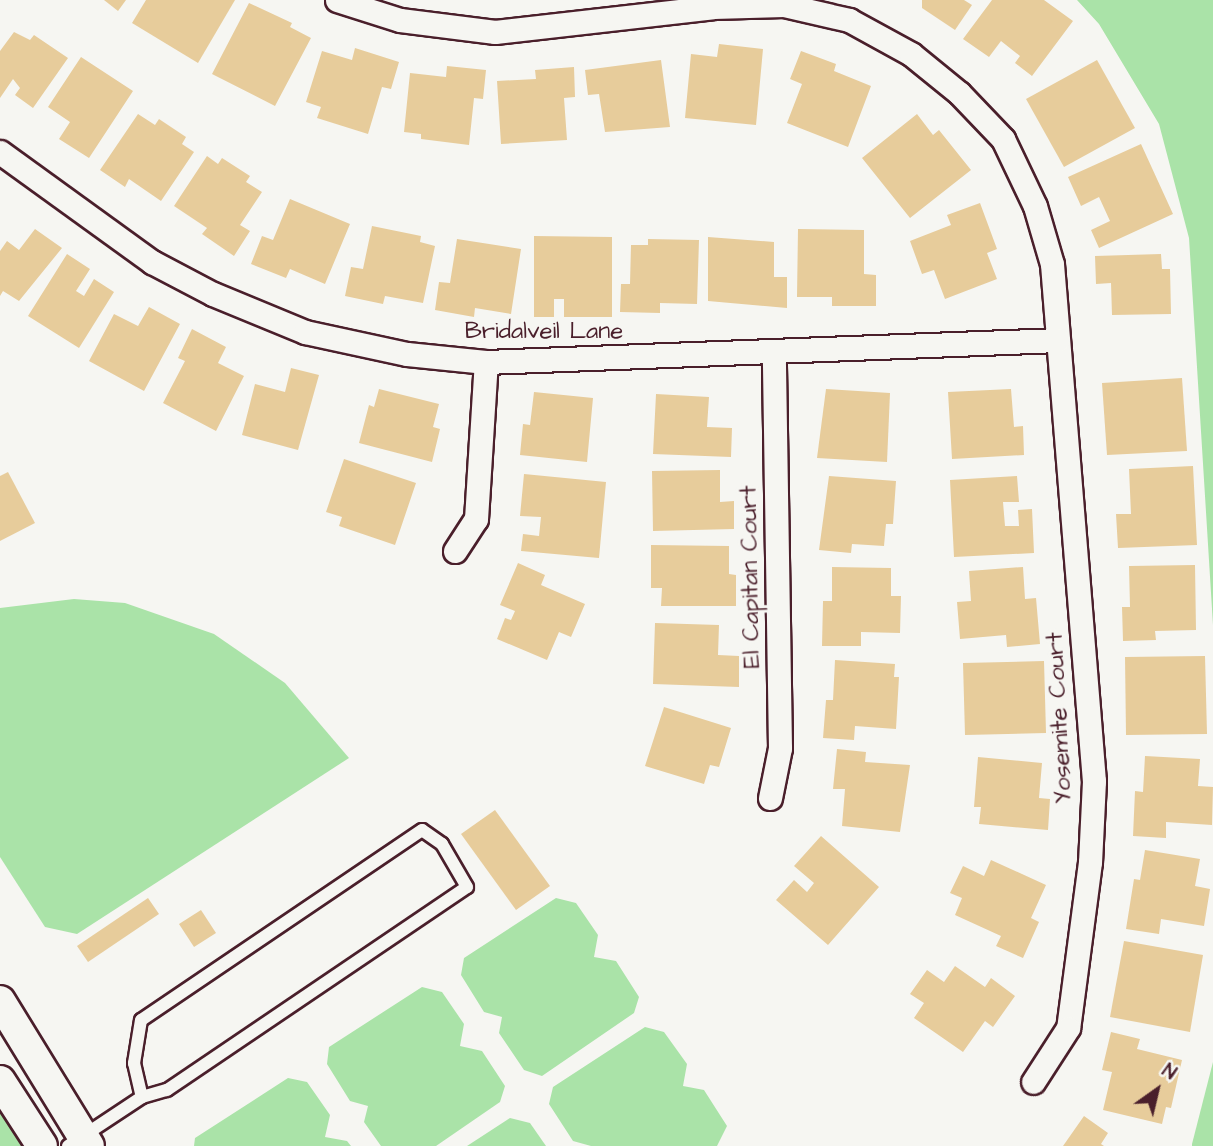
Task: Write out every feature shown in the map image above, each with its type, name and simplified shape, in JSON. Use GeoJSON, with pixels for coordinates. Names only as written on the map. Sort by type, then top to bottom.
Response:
{"type":"FeatureCollection","features":[{"type":"Feature","properties":{"kind":"street","name":"Yosemite Court"},"geometry":{"type":"LineString","coordinates":[[337,0],[400,20],[495,32],[713,7],[784,5],[849,20],[911,54],[960,93],[1003,139],[1035,206],[1052,264],[1094,781],[1090,862],[1068,1028],[1033,1082]]}},
{"type":"Feature","properties":{"kind":"street","name":"Bridalveil Lane"},"geometry":{"type":"LineString","coordinates":[[0,152],[152,262],[214,294],[305,332],[407,354],[486,362],[775,354],[1058,341]]}},
{"type":"Feature","properties":{"kind":"street","name":"El Capitan Court"},"geometry":{"type":"LineString","coordinates":[[770,798],[780,748],[775,354]]}},
{"type":"Feature","properties":{"kind":"street"},"geometry":{"type":"LineString","coordinates":[[455,551],[477,519],[486,362]]}},
{"type":"Feature","properties":{"kind":"street"},"geometry":{"type":"LineString","coordinates":[[0,1001],[80,1143]]}},
{"type":"Feature","properties":{"kind":"street"},"geometry":{"type":"LineString","coordinates":[[0,1081],[42,1146]]}},
{"type":"Feature","properties":{"kind":"lane"},"geometry":{"type":"LineString","coordinates":[[80,1143],[142,1097],[167,1090],[467,887],[442,844],[422,830],[141,1020],[134,1063],[142,1097]]}},
{"type":"Feature","properties":{"kind":"green space"},"geometry":{"type":"Polygon","coordinates":[[[1077,0],[1213,0],[1213,625],[1189,238],[1159,124],[1099,24],[1077,0]]]}},
{"type":"Feature","properties":{"kind":"green space"},"geometry":{"type":"Polygon","coordinates":[[[74,599],[125,603],[214,634],[285,683],[349,758],[77,934],[45,927],[0,857],[0,608],[74,599]]]}},
{"type":"Feature","properties":{"kind":"green space"},"geometry":{"type":"Polygon","coordinates":[[[556,898],[576,903],[598,935],[594,957],[616,961],[639,997],[634,1013],[542,1076],[524,1070],[499,1033],[502,1017],[484,1012],[461,975],[464,958],[556,898]]]}},
{"type":"Feature","properties":{"kind":"green space"},"geometry":{"type":"Polygon","coordinates":[[[422,987],[442,992],[464,1024],[460,1046],[482,1051],[505,1086],[500,1102],[436,1146],[381,1146],[364,1122],[368,1106],[350,1101],[327,1064],[329,1047],[422,987]]]}},
{"type":"Feature","properties":{"kind":"green space"},"geometry":{"type":"Polygon","coordinates":[[[645,1027],[664,1032],[687,1064],[683,1086],[704,1090],[727,1126],[717,1146],[591,1146],[573,1141],[549,1104],[553,1087],[645,1027]]]}},
{"type":"Feature","properties":{"kind":"green space"},"geometry":{"type":"Polygon","coordinates":[[[1213,1062],[1213,1146],[1192,1146],[1192,1144],[1213,1062]]]}},
{"type":"Feature","properties":{"kind":"green space"},"geometry":{"type":"Polygon","coordinates":[[[288,1078],[307,1082],[330,1115],[325,1137],[347,1141],[351,1146],[194,1146],[195,1138],[288,1078]]]}},
{"type":"Feature","properties":{"kind":"green space"},"geometry":{"type":"Polygon","coordinates":[[[0,1104],[26,1146],[0,1146],[0,1104]]]}},
{"type":"Feature","properties":{"kind":"green space"},"geometry":{"type":"Polygon","coordinates":[[[510,1118],[530,1123],[546,1146],[467,1146],[510,1118]]]}},
{"type":"Feature","properties":{"kind":"building"},"geometry":{"type":"Polygon","coordinates":[[[104,0],[126,0],[118,11],[104,0]]]}},
{"type":"Feature","properties":{"kind":"building"},"geometry":{"type":"Polygon","coordinates":[[[146,0],[235,0],[198,63],[132,23],[146,0]]]}},
{"type":"Feature","properties":{"kind":"building"},"geometry":{"type":"Polygon","coordinates":[[[922,0],[964,0],[972,5],[955,30],[922,8],[922,0]]]}},
{"type":"Feature","properties":{"kind":"building"},"geometry":{"type":"Polygon","coordinates":[[[992,0],[1044,0],[1073,21],[1032,76],[1015,63],[1020,56],[1001,41],[989,57],[963,39],[992,0]]]}},
{"type":"Feature","properties":{"kind":"building"},"geometry":{"type":"Polygon","coordinates":[[[249,3],[292,23],[290,27],[311,38],[275,106],[212,74],[249,3]]]}},
{"type":"Feature","properties":{"kind":"building"},"geometry":{"type":"Polygon","coordinates":[[[14,32],[30,40],[34,35],[68,58],[33,108],[15,95],[20,88],[13,79],[0,98],[0,51],[14,32]]]}},
{"type":"Feature","properties":{"kind":"building"},"geometry":{"type":"Polygon","coordinates":[[[719,44],[763,49],[756,125],[685,118],[691,54],[717,57],[719,44]]]}},
{"type":"Feature","properties":{"kind":"building"},"geometry":{"type":"Polygon","coordinates":[[[355,48],[399,62],[391,89],[382,87],[368,134],[317,118],[321,107],[306,102],[322,51],[352,60],[355,48]]]}},
{"type":"Feature","properties":{"kind":"building"},"geometry":{"type":"Polygon","coordinates":[[[801,51],[836,64],[834,71],[871,86],[848,147],[787,123],[802,84],[790,79],[801,51]]]}},
{"type":"Feature","properties":{"kind":"building"},"geometry":{"type":"Polygon","coordinates":[[[81,57],[133,91],[89,158],[59,139],[70,122],[48,107],[81,57]]]}},
{"type":"Feature","properties":{"kind":"building"},"geometry":{"type":"Polygon","coordinates":[[[661,60],[670,127],[605,132],[599,94],[588,95],[585,70],[661,60]]]}},
{"type":"Feature","properties":{"kind":"building"},"geometry":{"type":"Polygon","coordinates":[[[1097,60],[1135,128],[1064,167],[1026,99],[1097,60]]]}},
{"type":"Feature","properties":{"kind":"building"},"geometry":{"type":"Polygon","coordinates":[[[447,66],[486,70],[483,99],[474,98],[469,145],[421,139],[421,134],[404,132],[410,73],[446,77],[447,66]]]}},
{"type":"Feature","properties":{"kind":"building"},"geometry":{"type":"Polygon","coordinates":[[[574,67],[575,97],[564,98],[567,140],[501,144],[497,81],[536,79],[535,70],[574,67]]]}},
{"type":"Feature","properties":{"kind":"building"},"geometry":{"type":"Polygon","coordinates":[[[138,114],[155,125],[159,119],[186,137],[182,144],[194,152],[161,201],[129,179],[125,187],[100,170],[138,114]]]}},
{"type":"Feature","properties":{"kind":"building"},"geometry":{"type":"Polygon","coordinates":[[[917,114],[933,135],[939,130],[971,170],[910,218],[862,158],[917,114]]]}},
{"type":"Feature","properties":{"kind":"building"},"geometry":{"type":"Polygon","coordinates":[[[1141,144],[1173,214],[1099,248],[1091,230],[1110,221],[1099,197],[1081,206],[1068,177],[1141,144]]]}},
{"type":"Feature","properties":{"kind":"building"},"geometry":{"type":"Polygon","coordinates":[[[207,156],[218,164],[222,158],[250,176],[246,182],[262,192],[240,225],[250,231],[234,256],[202,234],[207,228],[174,206],[207,156]]]}},
{"type":"Feature","properties":{"kind":"building"},"geometry":{"type":"Polygon","coordinates":[[[290,199],[350,224],[325,284],[290,269],[286,278],[251,264],[262,236],[273,240],[290,199]]]}},
{"type":"Feature","properties":{"kind":"building"},"geometry":{"type":"Polygon","coordinates":[[[980,203],[997,249],[987,253],[997,279],[945,299],[934,270],[922,274],[910,241],[951,225],[947,215],[980,203]]]}},
{"type":"Feature","properties":{"kind":"building"},"geometry":{"type":"Polygon","coordinates":[[[372,226],[421,236],[420,242],[435,246],[423,303],[385,296],[383,304],[345,296],[351,267],[363,269],[372,226]]]}},
{"type":"Feature","properties":{"kind":"building"},"geometry":{"type":"Polygon","coordinates":[[[35,229],[62,248],[19,301],[3,291],[0,296],[0,251],[7,241],[19,250],[35,229]]]}},
{"type":"Feature","properties":{"kind":"building"},"geometry":{"type":"Polygon","coordinates":[[[798,229],[864,230],[864,274],[876,275],[876,306],[832,306],[832,297],[797,297],[798,229]]]}},
{"type":"Feature","properties":{"kind":"building"},"geometry":{"type":"Polygon","coordinates":[[[534,236],[612,237],[612,317],[564,317],[564,299],[554,299],[554,317],[534,317],[534,236]]]}},
{"type":"Feature","properties":{"kind":"building"},"geometry":{"type":"Polygon","coordinates":[[[708,237],[774,242],[774,277],[787,277],[787,308],[708,301],[708,237]]]}},
{"type":"Feature","properties":{"kind":"building"},"geometry":{"type":"Polygon","coordinates":[[[457,239],[521,249],[511,314],[475,308],[474,317],[435,310],[439,282],[450,283],[457,239]]]}},
{"type":"Feature","properties":{"kind":"building"},"geometry":{"type":"Polygon","coordinates":[[[648,239],[699,240],[697,304],[660,303],[660,313],[620,312],[621,284],[630,284],[631,245],[648,245],[648,239]]]}},
{"type":"Feature","properties":{"kind":"building"},"geometry":{"type":"Polygon","coordinates":[[[67,254],[90,269],[76,291],[84,296],[94,279],[114,292],[79,348],[28,316],[67,254]]]}},
{"type":"Feature","properties":{"kind":"building"},"geometry":{"type":"Polygon","coordinates":[[[1161,254],[1162,269],[1170,269],[1171,314],[1112,315],[1111,283],[1096,284],[1095,256],[1161,254]]]}},
{"type":"Feature","properties":{"kind":"building"},"geometry":{"type":"Polygon","coordinates":[[[149,307],[180,324],[144,391],[89,361],[114,314],[138,326],[149,307]]]}},
{"type":"Feature","properties":{"kind":"building"},"geometry":{"type":"Polygon","coordinates":[[[192,329],[226,347],[218,363],[244,376],[216,431],[163,403],[185,361],[178,358],[192,329]]]}},
{"type":"Feature","properties":{"kind":"building"},"geometry":{"type":"Polygon","coordinates":[[[291,368],[319,375],[298,450],[242,435],[255,384],[285,392],[291,368]]]}},
{"type":"Feature","properties":{"kind":"building"},"geometry":{"type":"Polygon","coordinates":[[[1182,378],[1187,451],[1107,455],[1102,383],[1182,378]]]}},
{"type":"Feature","properties":{"kind":"building"},"geometry":{"type":"Polygon","coordinates":[[[379,389],[439,404],[433,427],[440,429],[432,462],[359,443],[369,405],[374,407],[379,389]]]}},
{"type":"Feature","properties":{"kind":"building"},"geometry":{"type":"Polygon","coordinates":[[[826,389],[890,393],[887,462],[817,458],[826,389]]]}},
{"type":"Feature","properties":{"kind":"building"},"geometry":{"type":"Polygon","coordinates":[[[1011,389],[1014,427],[1023,426],[1024,455],[952,459],[948,392],[1011,389]]]}},
{"type":"Feature","properties":{"kind":"building"},"geometry":{"type":"Polygon","coordinates":[[[534,392],[593,398],[587,462],[520,455],[523,424],[530,425],[534,392]]]}},
{"type":"Feature","properties":{"kind":"building"},"geometry":{"type":"Polygon","coordinates":[[[656,394],[709,397],[707,427],[732,428],[731,457],[653,454],[656,394]]]}},
{"type":"Feature","properties":{"kind":"building"},"geometry":{"type":"Polygon","coordinates":[[[344,459],[416,483],[395,545],[339,526],[342,517],[326,512],[344,459]]]}},
{"type":"Feature","properties":{"kind":"building"},"geometry":{"type":"Polygon","coordinates":[[[1193,466],[1197,545],[1118,548],[1116,514],[1131,514],[1129,469],[1193,466]]]}},
{"type":"Feature","properties":{"kind":"building"},"geometry":{"type":"Polygon","coordinates":[[[720,470],[720,502],[734,501],[734,529],[653,531],[652,471],[720,470]]]}},
{"type":"Feature","properties":{"kind":"building"},"geometry":{"type":"Polygon","coordinates":[[[8,472],[35,523],[0,541],[0,476],[8,472]]]}},
{"type":"Feature","properties":{"kind":"building"},"geometry":{"type":"Polygon","coordinates":[[[524,474],[606,482],[599,558],[521,551],[523,534],[539,536],[541,517],[520,516],[524,474]]]}},
{"type":"Feature","properties":{"kind":"building"},"geometry":{"type":"Polygon","coordinates":[[[829,476],[896,481],[893,524],[886,524],[884,546],[852,544],[851,553],[819,550],[829,476]]]}},
{"type":"Feature","properties":{"kind":"building"},"geometry":{"type":"Polygon","coordinates":[[[1017,476],[1019,502],[1003,502],[1005,526],[1019,526],[1018,510],[1032,509],[1034,553],[954,557],[950,480],[1017,476]]]}},
{"type":"Feature","properties":{"kind":"building"},"geometry":{"type":"Polygon","coordinates":[[[651,545],[729,546],[729,574],[736,575],[736,606],[661,606],[662,588],[651,588],[651,545]]]}},
{"type":"Feature","properties":{"kind":"building"},"geometry":{"type":"Polygon","coordinates":[[[518,563],[545,575],[541,585],[585,604],[571,637],[559,632],[547,660],[497,639],[505,618],[511,620],[515,611],[500,605],[518,563]]]}},
{"type":"Feature","properties":{"kind":"building"},"geometry":{"type":"Polygon","coordinates":[[[1195,565],[1196,630],[1155,631],[1156,640],[1123,641],[1122,607],[1130,607],[1129,566],[1195,565]]]}},
{"type":"Feature","properties":{"kind":"building"},"geometry":{"type":"Polygon","coordinates":[[[832,567],[891,568],[891,596],[901,596],[900,633],[861,632],[861,646],[822,646],[823,601],[832,601],[832,567]]]}},
{"type":"Feature","properties":{"kind":"building"},"geometry":{"type":"Polygon","coordinates":[[[1023,567],[1025,599],[1036,598],[1040,644],[1007,647],[1006,635],[960,639],[957,602],[971,601],[969,571],[1023,567]]]}},
{"type":"Feature","properties":{"kind":"building"},"geometry":{"type":"Polygon","coordinates":[[[655,623],[719,625],[718,655],[739,656],[739,687],[653,684],[655,623]]]}},
{"type":"Feature","properties":{"kind":"building"},"geometry":{"type":"Polygon","coordinates":[[[1205,656],[1207,734],[1126,735],[1125,657],[1205,656]]]}},
{"type":"Feature","properties":{"kind":"building"},"geometry":{"type":"Polygon","coordinates":[[[835,660],[895,664],[894,677],[899,677],[896,729],[855,726],[854,740],[823,738],[826,700],[833,700],[835,660]]]}},
{"type":"Feature","properties":{"kind":"building"},"geometry":{"type":"Polygon","coordinates":[[[1044,661],[1046,733],[965,735],[963,663],[1044,661]]]}},
{"type":"Feature","properties":{"kind":"building"},"geometry":{"type":"Polygon","coordinates":[[[664,707],[731,728],[719,767],[710,765],[704,784],[645,766],[664,707]]]}},
{"type":"Feature","properties":{"kind":"building"},"geometry":{"type":"Polygon","coordinates":[[[837,749],[866,752],[865,762],[910,765],[900,832],[842,826],[845,789],[833,789],[837,749]]]}},
{"type":"Feature","properties":{"kind":"building"},"geometry":{"type":"Polygon","coordinates":[[[1145,756],[1200,759],[1198,786],[1213,787],[1212,825],[1166,822],[1166,838],[1133,836],[1135,791],[1143,792],[1145,756]]]}},
{"type":"Feature","properties":{"kind":"building"},"geometry":{"type":"Polygon","coordinates":[[[978,757],[1042,763],[1039,798],[1050,799],[1048,830],[979,824],[981,807],[974,807],[978,757]]]}},
{"type":"Feature","properties":{"kind":"building"},"geometry":{"type":"Polygon","coordinates":[[[495,810],[550,886],[516,910],[461,834],[495,810]]]}},
{"type":"Feature","properties":{"kind":"building"},"geometry":{"type":"Polygon","coordinates":[[[821,836],[879,887],[828,945],[776,900],[794,880],[807,892],[814,883],[794,866],[821,836]]]}},
{"type":"Feature","properties":{"kind":"building"},"geometry":{"type":"Polygon","coordinates":[[[1145,850],[1200,859],[1195,886],[1210,889],[1204,926],[1161,919],[1159,934],[1126,929],[1134,879],[1140,880],[1145,850]]]}},
{"type":"Feature","properties":{"kind":"building"},"geometry":{"type":"Polygon","coordinates":[[[991,860],[1046,885],[1031,918],[1039,922],[1023,958],[996,946],[1001,936],[955,915],[962,898],[950,893],[963,866],[984,876],[991,860]]]}},
{"type":"Feature","properties":{"kind":"building"},"geometry":{"type":"Polygon","coordinates":[[[148,898],[159,914],[88,962],[77,946],[148,898]]]}},
{"type":"Feature","properties":{"kind":"building"},"geometry":{"type":"Polygon","coordinates":[[[201,910],[216,933],[194,947],[179,924],[201,910]]]}},
{"type":"Feature","properties":{"kind":"building"},"geometry":{"type":"Polygon","coordinates":[[[1124,941],[1203,955],[1190,1032],[1110,1017],[1124,941]]]}},
{"type":"Feature","properties":{"kind":"building"},"geometry":{"type":"Polygon","coordinates":[[[955,966],[985,987],[991,978],[1015,996],[993,1027],[985,1021],[963,1052],[914,1018],[924,1003],[910,994],[927,970],[944,982],[955,966]]]}},
{"type":"Feature","properties":{"kind":"building"},"geometry":{"type":"Polygon","coordinates":[[[1111,1032],[1140,1039],[1137,1049],[1182,1060],[1171,1108],[1166,1107],[1162,1124],[1103,1110],[1112,1072],[1102,1070],[1111,1032]]]}},
{"type":"Feature","properties":{"kind":"building"},"geometry":{"type":"Polygon","coordinates":[[[1084,1116],[1108,1133],[1101,1144],[1104,1146],[1063,1146],[1084,1116]]]}}]}
